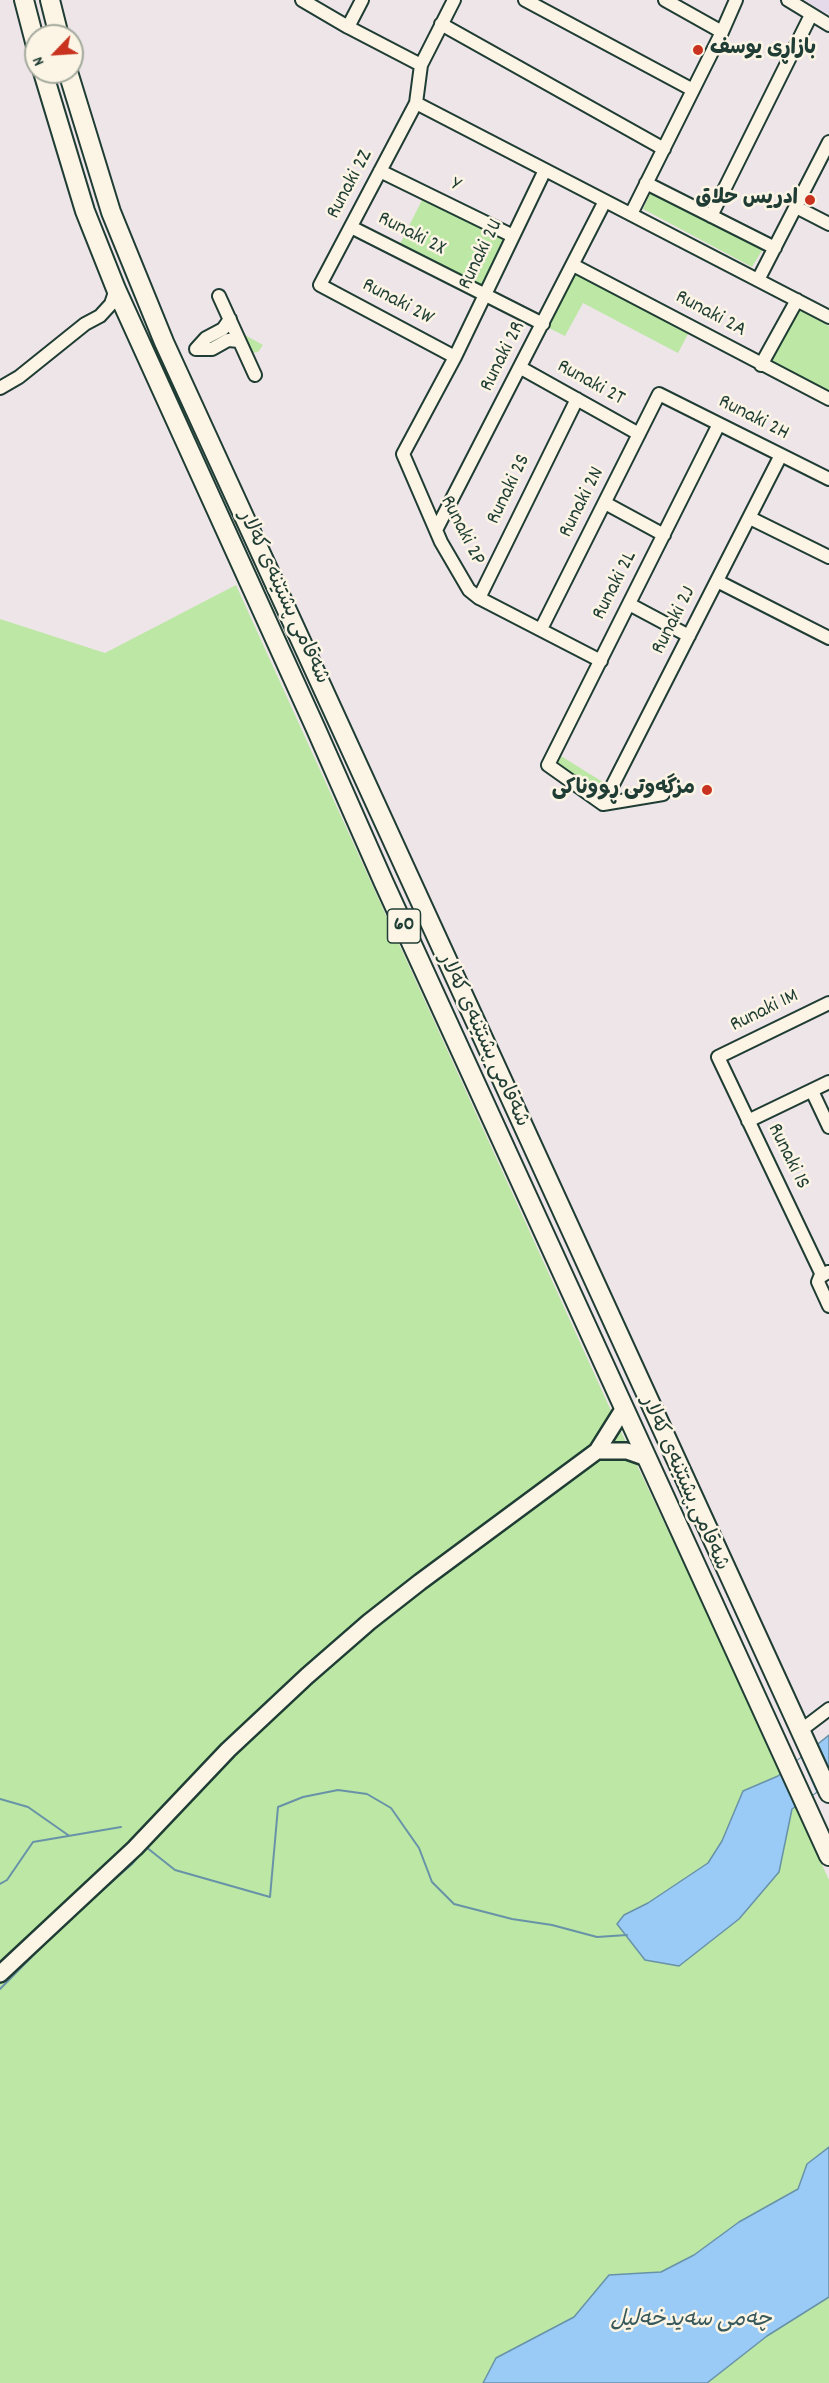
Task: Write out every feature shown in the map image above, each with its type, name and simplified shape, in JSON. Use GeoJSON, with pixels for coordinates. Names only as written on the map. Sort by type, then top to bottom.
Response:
{"type":"FeatureCollection","features":[{"type":"Feature","properties":{"kind":"highway"},"geometry":{"type":"LineString","coordinates":[[24,0],[30,24]]}},
{"type":"Feature","properties":{"kind":"highway"},"geometry":{"type":"LineString","coordinates":[[50,0],[56,24]]}},
{"type":"Feature","properties":{"kind":"highway","name":"شەقامی پشتێنەی کەلار"},"geometry":{"type":"LineString","coordinates":[[46,84],[69,162],[96,241],[167,405],[829,1856]]}},
{"type":"Feature","properties":{"kind":"highway","name":"شەقامی پشتێنەی کەلار"},"geometry":{"type":"LineString","coordinates":[[72,84],[119,235],[164,342],[829,1793]]}},
{"type":"Feature","properties":{"kind":"highway"},"geometry":{"type":"LineString","coordinates":[[96,241],[98,232],[104,228],[113,228],[119,235]]}},
{"type":"Feature","properties":{"kind":"highway"},"geometry":{"type":"LineString","coordinates":[[438,999],[452,998],[460,988]]}},
{"type":"Feature","properties":{"kind":"main road"},"geometry":{"type":"LineString","coordinates":[[0,1974],[135,1848],[228,1750],[330,1655],[460,1552],[597,1451],[624,1408]]}},
{"type":"Feature","properties":{"kind":"main road"},"geometry":{"type":"LineString","coordinates":[[597,1451],[618,1450],[646,1458]]}},
{"type":"Feature","properties":{"kind":"street"},"geometry":{"type":"LineString","coordinates":[[302,0],[421,65]]}},
{"type":"Feature","properties":{"kind":"street"},"geometry":{"type":"LineString","coordinates":[[348,27],[362,0]]}},
{"type":"Feature","properties":{"kind":"street"},"geometry":{"type":"LineString","coordinates":[[454,0],[421,65],[416,103],[829,317]]}},
{"type":"Feature","properties":{"kind":"street"},"geometry":{"type":"LineString","coordinates":[[525,0],[693,90]]}},
{"type":"Feature","properties":{"kind":"street"},"geometry":{"type":"LineString","coordinates":[[664,0],[722,32]]}},
{"type":"Feature","properties":{"kind":"street"},"geometry":{"type":"LineString","coordinates":[[631,214],[736,0]]}},
{"type":"Feature","properties":{"kind":"street"},"geometry":{"type":"LineString","coordinates":[[788,0],[829,25]]}},
{"type":"Feature","properties":{"kind":"street"},"geometry":{"type":"LineString","coordinates":[[711,216],[811,15]]}},
{"type":"Feature","properties":{"kind":"street"},"geometry":{"type":"LineString","coordinates":[[441,24],[664,149]]}},
{"type":"Feature","properties":{"kind":"street","name":"Runaki 2Z"},"geometry":{"type":"LineString","coordinates":[[320,285],[416,103]]}},
{"type":"Feature","properties":{"kind":"street"},"geometry":{"type":"LineString","coordinates":[[758,280],[828,147]]}},
{"type":"Feature","properties":{"kind":"street","name":"Runaki 2U"},"geometry":{"type":"LineString","coordinates":[[454,357],[545,170]]}},
{"type":"Feature","properties":{"kind":"street","name":"Y"},"geometry":{"type":"LineString","coordinates":[[380,171],[513,236]]}},
{"type":"Feature","properties":{"kind":"street"},"geometry":{"type":"LineString","coordinates":[[646,183],[775,248]]}},
{"type":"Feature","properties":{"kind":"street","name":"Runaki 2R"},"geometry":{"type":"LineString","coordinates":[[436,530],[605,201]]}},
{"type":"Feature","properties":{"kind":"street"},"geometry":{"type":"LineString","coordinates":[[796,207],[829,224]]}},
{"type":"Feature","properties":{"kind":"street","name":"Runaki 2X"},"geometry":{"type":"LineString","coordinates":[[351,227],[543,324]]}},
{"type":"Feature","properties":{"kind":"street","name":"Runaki 2A"},"geometry":{"type":"LineString","coordinates":[[573,265],[829,399]]}},
{"type":"Feature","properties":{"kind":"street","name":"Runaki 2W"},"geometry":{"type":"LineString","coordinates":[[320,285],[454,357]]}},
{"type":"Feature","properties":{"kind":"street"},"geometry":{"type":"LineString","coordinates":[[0,388],[19,377],[85,324],[100,316],[111,304],[116,289]]}},
{"type":"Feature","properties":{"kind":"street"},"geometry":{"type":"LineString","coordinates":[[219,296],[255,375]]}},
{"type":"Feature","properties":{"kind":"street"},"geometry":{"type":"LineString","coordinates":[[761,365],[797,300]]}},
{"type":"Feature","properties":{"kind":"street"},"geometry":{"type":"LineString","coordinates":[[100,316],[120,316],[131,321]]}},
{"type":"Feature","properties":{"kind":"street"},"geometry":{"type":"LineString","coordinates":[[230,319],[223,329],[206,338],[196,349],[212,349],[228,340],[240,340]]}},
{"type":"Feature","properties":{"kind":"street","name":"Runaki 2P"},"geometry":{"type":"LineString","coordinates":[[454,357],[403,454],[441,542],[469,590],[478,598],[601,661]]}},
{"type":"Feature","properties":{"kind":"street","name":"Runaki 2T"},"geometry":{"type":"LineString","coordinates":[[521,368],[639,434]]}},
{"type":"Feature","properties":{"kind":"street","name":"Runaki 2H"},"geometry":{"type":"LineString","coordinates":[[659,394],[829,479]]}},
{"type":"Feature","properties":{"kind":"street","name":"Runaki 2N"},"geometry":{"type":"LineString","coordinates":[[541,629],[659,394]]}},
{"type":"Feature","properties":{"kind":"street","name":"Runaki 2S"},"geometry":{"type":"LineString","coordinates":[[478,598],[576,399]]}},
{"type":"Feature","properties":{"kind":"street","name":"Runaki 2L"},"geometry":{"type":"LineString","coordinates":[[603,804],[548,765],[719,424]]}},
{"type":"Feature","properties":{"kind":"street","name":"Runaki 2J"},"geometry":{"type":"LineString","coordinates":[[603,804],[781,455]]}},
{"type":"Feature","properties":{"kind":"street"},"geometry":{"type":"LineString","coordinates":[[604,503],[664,535]]}},
{"type":"Feature","properties":{"kind":"street"},"geometry":{"type":"LineString","coordinates":[[750,518],[829,557]]}},
{"type":"Feature","properties":{"kind":"street"},"geometry":{"type":"LineString","coordinates":[[717,581],[829,638]]}},
{"type":"Feature","properties":{"kind":"street"},"geometry":{"type":"LineString","coordinates":[[629,604],[689,636]]}},
{"type":"Feature","properties":{"kind":"street"},"geometry":{"type":"LineString","coordinates":[[603,804],[663,794]]}},
{"type":"Feature","properties":{"kind":"street","name":"Runaki 1M"},"geometry":{"type":"LineString","coordinates":[[717,1057],[829,1003]]}},
{"type":"Feature","properties":{"kind":"street","name":"Runaki 1S"},"geometry":{"type":"LineString","coordinates":[[717,1057],[826,1273],[819,1279],[819,1285],[829,1306]]}},
{"type":"Feature","properties":{"kind":"street","name":"Runaki 1S"},"geometry":{"type":"LineString","coordinates":[[748,1121],[829,1082]]}},
{"type":"Feature","properties":{"kind":"street"},"geometry":{"type":"LineString","coordinates":[[812,1091],[829,1127]]}},
{"type":"Feature","properties":{"kind":"street"},"geometry":{"type":"LineString","coordinates":[[803,1736],[829,1709]]}},
{"type":"Feature","properties":{"kind":"shaded area"},"geometry":{"type":"Polygon","coordinates":[[[800,0],[829,0],[829,18],[800,0]]]}},
{"type":"Feature","properties":{"kind":"green space"},"geometry":{"type":"Polygon","coordinates":[[[651,192],[763,249],[752,267],[643,209],[651,192]]]}},
{"type":"Feature","properties":{"kind":"green space"},"geometry":{"type":"Polygon","coordinates":[[[424,196],[507,238],[482,289],[399,246],[424,196]]]}},
{"type":"Feature","properties":{"kind":"green space"},"geometry":{"type":"Polygon","coordinates":[[[576,273],[689,332],[678,353],[583,303],[565,336],[547,327],[576,273]]]}},
{"type":"Feature","properties":{"kind":"green space"},"geometry":{"type":"Polygon","coordinates":[[[798,309],[829,326],[829,392],[770,361],[798,309]]]}},
{"type":"Feature","properties":{"kind":"green space"},"geometry":{"type":"Polygon","coordinates":[[[243,334],[263,345],[258,352],[250,351],[243,334]]]}},
{"type":"Feature","properties":{"kind":"green space"},"geometry":{"type":"Polygon","coordinates":[[[236,585],[608,1404],[735,1672],[829,1880],[829,2383],[0,2383],[0,619],[105,653],[236,585]]]}},
{"type":"Feature","properties":{"kind":"green space"},"geometry":{"type":"Polygon","coordinates":[[[561,756],[606,784],[600,795],[556,766],[561,756]]]}},
{"type":"Feature","properties":{"kind":"water"},"geometry":{"type":"Polygon","coordinates":[[[829,1735],[829,1784],[792,1809],[779,1872],[739,1919],[679,1966],[645,1960],[617,1924],[624,1915],[648,1903],[708,1863],[722,1841],[743,1791],[778,1776],[829,1735]]]}},
{"type":"Feature","properties":{"kind":"water","name":"چەمی سەیدخەلیل"},"geometry":{"type":"Polygon","coordinates":[[[829,2147],[829,2297],[767,2336],[707,2383],[483,2383],[496,2358],[574,2317],[609,2275],[661,2272],[694,2255],[739,2222],[798,2189],[807,2164],[829,2147]]]}},
{"type":"Feature","properties":{"kind":"pier"},"geometry":{"type":"Polygon","coordinates":[[[801,1758],[816,1792],[796,1807],[781,1773],[801,1758]]]}},
{"type":"Feature","properties":{"kind":"waterway"},"geometry":{"type":"LineString","coordinates":[[0,1989],[62,1926],[132,1864],[146,1847],[175,1870],[270,1897],[278,1807],[303,1797],[338,1790],[367,1794],[391,1808],[419,1848],[432,1882],[454,1904],[597,1937],[627,1935]]}},
{"type":"Feature","properties":{"kind":"waterway"},"geometry":{"type":"LineString","coordinates":[[0,1799],[28,1807],[68,1835]]}},
{"type":"Feature","properties":{"kind":"waterway"},"geometry":{"type":"LineString","coordinates":[[0,1884],[7,1880],[33,1842],[121,1827]]}},
{"type":"Feature","properties":{"kind":"place","name":"بازاڕی یوسف"},"geometry":{"type":"Point","coordinates":[698,50]}},
{"type":"Feature","properties":{"kind":"place","name":"ادريس حلاق"},"geometry":{"type":"Point","coordinates":[810,200]}},
{"type":"Feature","properties":{"kind":"place","name":"مزگەوتی ڕووناکی"},"geometry":{"type":"Point","coordinates":[707,790]}}]}
